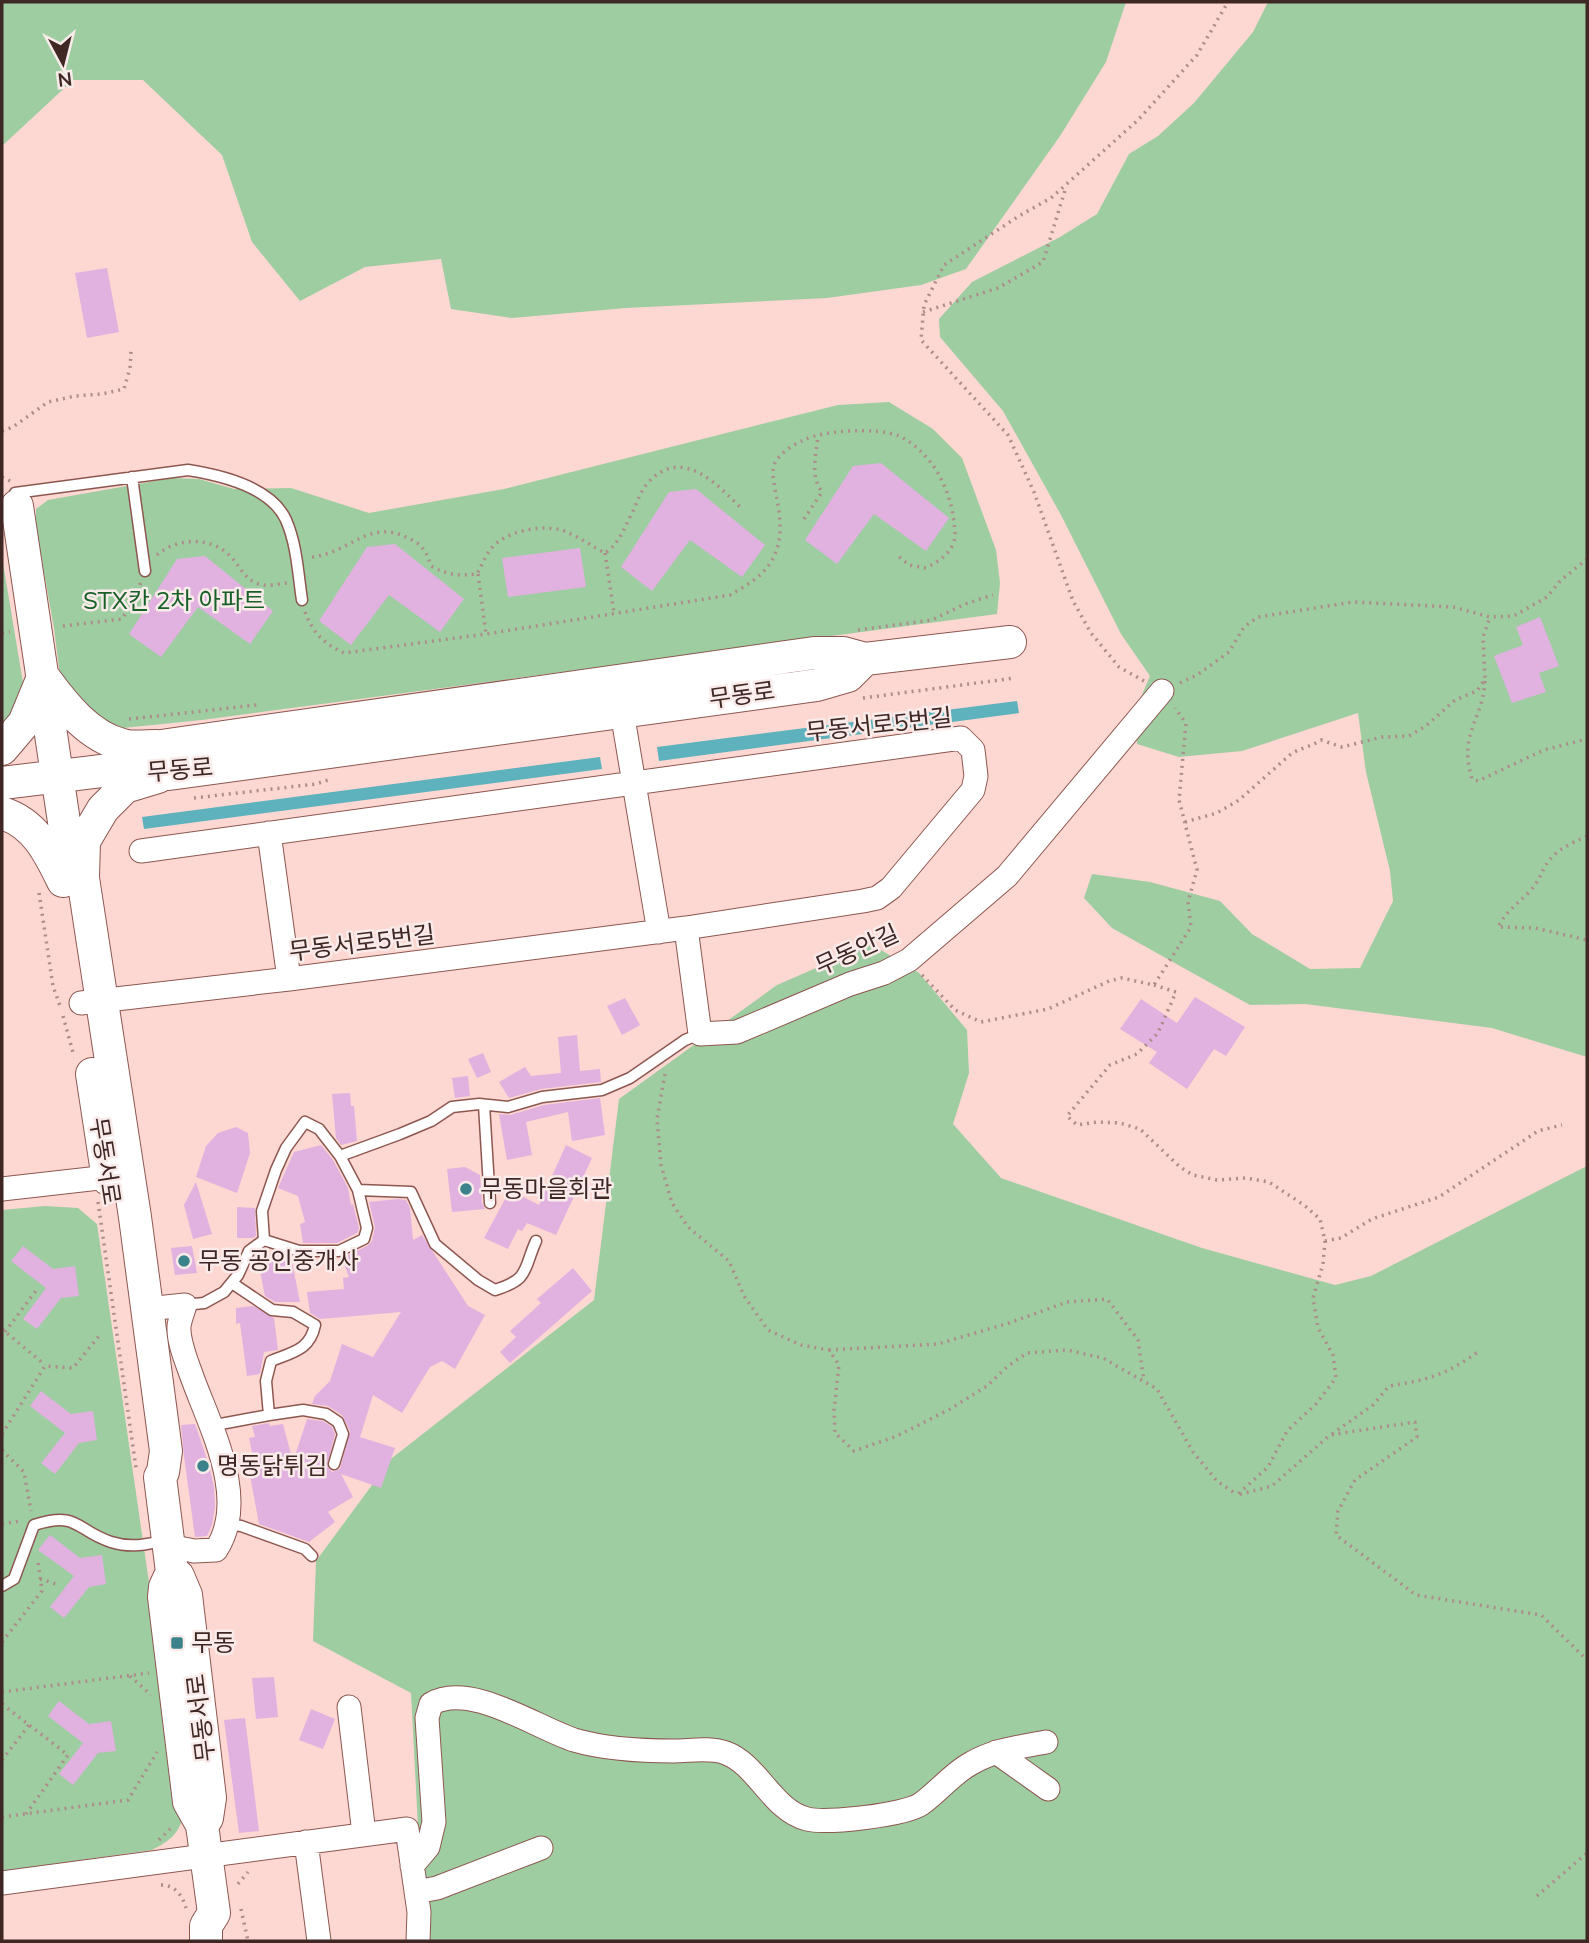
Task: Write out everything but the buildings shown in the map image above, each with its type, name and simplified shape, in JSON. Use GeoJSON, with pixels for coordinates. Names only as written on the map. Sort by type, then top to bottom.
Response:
{"type":"FeatureCollection","features":[{"type":"Feature","properties":{"kind":"main road"},"geometry":{"type":"LineString","coordinates":[[15,509],[67,842],[76,854],[73,879]]}},
{"type":"Feature","properties":{"kind":"main road","name":"무동로"},"geometry":{"type":"LineString","coordinates":[[165,760],[814,653],[843,653],[865,659],[1010,642]]}},
{"type":"Feature","properties":{"kind":"main road","name":"무동로"},"geometry":{"type":"LineString","coordinates":[[57,777],[118,769],[130,758],[165,760],[622,712],[817,685],[848,676],[865,659]]}},
{"type":"Feature","properties":{"kind":"main road"},"geometry":{"type":"LineString","coordinates":[[2,748],[24,723],[43,676]]}},
{"type":"Feature","properties":{"kind":"main road"},"geometry":{"type":"LineString","coordinates":[[43,676],[65,706],[83,723],[123,746],[165,760]]}},
{"type":"Feature","properties":{"kind":"main road"},"geometry":{"type":"LineString","coordinates":[[73,879],[85,841],[103,809],[125,787],[165,760]]}},
{"type":"Feature","properties":{"kind":"main road"},"geometry":{"type":"LineString","coordinates":[[2,783],[57,777]]}},
{"type":"Feature","properties":{"kind":"main road"},"geometry":{"type":"LineString","coordinates":[[2,813],[33,831],[73,879]]}},
{"type":"Feature","properties":{"kind":"main road","name":"무동서로"},"geometry":{"type":"LineString","coordinates":[[73,879],[91,1002],[108,1177],[146,1455],[160,1477],[170,1552],[186,1595],[210,1807],[204,1840],[212,1920],[224,1924],[228,1941]]}},
{"type":"Feature","properties":{"kind":"main road","name":"무동서로"},"geometry":{"type":"LineString","coordinates":[[91,1002],[134,1204],[166,1451],[160,1477]]}},
{"type":"Feature","properties":{"kind":"street","name":"무동안길"},"geometry":{"type":"LineString","coordinates":[[700,1034],[737,1032],[838,988],[884,973],[909,960],[1007,876],[1163,691]]}},
{"type":"Feature","properties":{"kind":"street"},"geometry":{"type":"LineString","coordinates":[[622,712],[659,932]]}},
{"type":"Feature","properties":{"kind":"street","name":"무동서로5번길"},"geometry":{"type":"LineString","coordinates":[[91,1002],[659,932],[877,898],[891,888],[973,790],[976,776],[973,750],[961,738],[141,851]]}},
{"type":"Feature","properties":{"kind":"street"},"geometry":{"type":"LineString","coordinates":[[269,833],[289,979]]}},
{"type":"Feature","properties":{"kind":"street"},"geometry":{"type":"LineString","coordinates":[[686,928],[700,1034]]}},
{"type":"Feature","properties":{"kind":"street"},"geometry":{"type":"LineString","coordinates":[[2,1189],[108,1177]]}},
{"type":"Feature","properties":{"kind":"street"},"geometry":{"type":"LineString","coordinates":[[147,1309],[185,1305],[179,1327],[183,1346],[227,1476],[226,1535],[216,1550],[170,1552]]}},
{"type":"Feature","properties":{"kind":"street"},"geometry":{"type":"LineString","coordinates":[[412,1866],[428,1847],[434,1822],[427,1718],[431,1704],[441,1698],[469,1697],[592,1745],[657,1751],[712,1749],[728,1753],[749,1770],[782,1806],[804,1818],[820,1821],[907,1811],[920,1804],[968,1765],[996,1752],[1046,1742]]}},
{"type":"Feature","properties":{"kind":"street"},"geometry":{"type":"LineString","coordinates":[[349,1706],[364,1834]]}},
{"type":"Feature","properties":{"kind":"street"},"geometry":{"type":"LineString","coordinates":[[996,1752],[1048,1789]]}},
{"type":"Feature","properties":{"kind":"street"},"geometry":{"type":"LineString","coordinates":[[2,1883],[204,1840],[306,1842],[407,1829],[420,1924],[418,1941]]}},
{"type":"Feature","properties":{"kind":"street"},"geometry":{"type":"LineString","coordinates":[[306,1842],[319,1941]]}},
{"type":"Feature","properties":{"kind":"street"},"geometry":{"type":"LineString","coordinates":[[416,1892],[437,1888],[541,1848]]}},
{"type":"Feature","properties":{"kind":"lane"},"geometry":{"type":"LineString","coordinates":[[15,509],[132,477],[188,470],[210,474],[264,496],[286,519],[302,600]]}},
{"type":"Feature","properties":{"kind":"lane"},"geometry":{"type":"LineString","coordinates":[[132,477],[145,572]]}},
{"type":"Feature","properties":{"kind":"lane","name":"무동안길"},"geometry":{"type":"LineString","coordinates":[[340,1156],[431,1121],[452,1107],[508,1107],[542,1097],[602,1090],[630,1078],[669,1051],[700,1034]]}},
{"type":"Feature","properties":{"kind":"lane"},"geometry":{"type":"LineString","coordinates":[[484,1105],[490,1203]]}},
{"type":"Feature","properties":{"kind":"lane"},"geometry":{"type":"LineString","coordinates":[[305,1122],[319,1129],[340,1156],[358,1190],[367,1228],[364,1239],[339,1251],[299,1251],[264,1240],[262,1211],[269,1190],[286,1148],[305,1122]]}},
{"type":"Feature","properties":{"kind":"lane"},"geometry":{"type":"LineString","coordinates":[[358,1190],[411,1192],[435,1244],[478,1280],[495,1290],[515,1284],[526,1271],[536,1241]]}},
{"type":"Feature","properties":{"kind":"lane"},"geometry":{"type":"LineString","coordinates":[[185,1305],[204,1303],[224,1292],[238,1275],[248,1251],[264,1240]]}},
{"type":"Feature","properties":{"kind":"lane"},"geometry":{"type":"LineString","coordinates":[[232,1283],[272,1310],[293,1312],[315,1325],[313,1338],[302,1348],[271,1361],[266,1381],[269,1415]]}},
{"type":"Feature","properties":{"kind":"lane"},"geometry":{"type":"LineString","coordinates":[[210,1426],[303,1410],[326,1414],[338,1422],[343,1434],[334,1464]]}},
{"type":"Feature","properties":{"kind":"lane"},"geometry":{"type":"LineString","coordinates":[[2,1586],[14,1579],[34,1525],[53,1519],[69,1520],[110,1542],[129,1546],[146,1545],[170,1552]]}},
{"type":"Feature","properties":{"kind":"lane"},"geometry":{"type":"LineString","coordinates":[[227,1524],[268,1535],[305,1549],[312,1556]]}},
{"type":"Feature","properties":{"kind":"path"},"geometry":{"type":"LineString","coordinates":[[1154,985],[1191,927],[1188,902],[1197,870],[1179,800],[1186,723],[1163,691],[1119,667],[1091,633],[1073,601],[1034,492],[1008,435],[921,340],[923,312],[944,265],[1019,215],[1051,198],[1138,120],[1197,55],[1228,2]]}},
{"type":"Feature","properties":{"kind":"path"},"geometry":{"type":"LineString","coordinates":[[923,312],[998,288],[1044,262],[1067,185]]}},
{"type":"Feature","properties":{"kind":"path"},"geometry":{"type":"LineString","coordinates":[[2,431],[13,427],[48,402],[124,389],[131,351]]}},
{"type":"Feature","properties":{"kind":"path"},"geometry":{"type":"LineString","coordinates":[[302,600],[314,632],[330,646],[344,653],[486,634],[730,595],[755,580],[770,563],[778,545],[781,526],[773,474],[775,461],[806,438],[866,430],[882,430],[899,436],[920,451],[937,473],[951,502],[955,541],[945,557],[926,568],[909,565],[897,555]]}},
{"type":"Feature","properties":{"kind":"path"},"geometry":{"type":"LineString","coordinates":[[804,519],[822,492],[816,484],[815,471],[818,436]]}},
{"type":"Feature","properties":{"kind":"path"},"geometry":{"type":"LineString","coordinates":[[605,553],[616,546],[645,485],[655,476],[671,469],[685,468],[706,476],[743,510]]}},
{"type":"Feature","properties":{"kind":"path"},"geometry":{"type":"LineString","coordinates":[[486,634],[478,574],[486,555],[496,543],[511,535],[540,528],[561,530],[605,553]]}},
{"type":"Feature","properties":{"kind":"path"},"geometry":{"type":"LineString","coordinates":[[296,559],[325,556],[376,531],[392,530],[420,545],[427,553],[431,566],[443,573],[460,576],[478,574]]}},
{"type":"Feature","properties":{"kind":"path"},"geometry":{"type":"LineString","coordinates":[[63,626],[122,619],[150,561],[165,548],[187,541],[203,542],[219,548],[230,556],[243,574],[258,584],[299,582]]}},
{"type":"Feature","properties":{"kind":"path"},"geometry":{"type":"LineString","coordinates":[[605,553],[614,614]]}},
{"type":"Feature","properties":{"kind":"path"},"geometry":{"type":"LineString","coordinates":[[1163,691],[1197,675],[1229,652],[1244,627],[1258,617],[1353,603],[1453,607],[1490,617],[1514,616],[1534,607],[1547,597],[1587,559]]}},
{"type":"Feature","properties":{"kind":"path"},"geometry":{"type":"LineString","coordinates":[[1490,617],[1483,637],[1486,659],[1484,697],[1467,742],[1472,779],[1478,781],[1544,750],[1587,739]]}},
{"type":"Feature","properties":{"kind":"path"},"geometry":{"type":"LineString","coordinates":[[2,633],[10,632]]}},
{"type":"Feature","properties":{"kind":"path"},"geometry":{"type":"LineString","coordinates":[[1185,822],[1217,813],[1239,800],[1297,749],[1307,749],[1321,740],[1342,747],[1382,737],[1409,736],[1426,726],[1455,700],[1477,691],[1485,679]]}},
{"type":"Feature","properties":{"kind":"path"},"geometry":{"type":"LineString","coordinates":[[1587,836],[1566,845],[1553,855],[1539,880],[1510,909],[1498,927],[1535,928],[1587,940]]}},
{"type":"Feature","properties":{"kind":"path"},"geometry":{"type":"LineString","coordinates":[[909,960],[955,1010],[981,1022],[1048,1009],[1109,981],[1122,978],[1176,992],[1158,1033],[1137,1054],[1110,1065],[1067,1116],[1077,1125],[1120,1123],[1140,1129],[1180,1167],[1193,1175],[1217,1180],[1246,1178],[1269,1182],[1320,1219],[1325,1241],[1323,1265],[1313,1298],[1318,1328],[1333,1356],[1336,1378],[1316,1404],[1287,1431],[1268,1467],[1237,1494]]}},
{"type":"Feature","properties":{"kind":"path"},"geometry":{"type":"LineString","coordinates":[[669,1051],[657,1119],[661,1165],[672,1203],[688,1227],[729,1261],[744,1296],[768,1330],[801,1345],[829,1350],[938,1344],[1067,1302],[1107,1299],[1138,1340],[1144,1381]]}},
{"type":"Feature","properties":{"kind":"path"},"geometry":{"type":"LineString","coordinates":[[1325,1241],[1340,1238],[1372,1219],[1439,1197],[1538,1131],[1562,1125]]}},
{"type":"Feature","properties":{"kind":"path"},"geometry":{"type":"LineString","coordinates":[[38,1288],[3,1331],[47,1367],[73,1368],[99,1336]]}},
{"type":"Feature","properties":{"kind":"path"},"geometry":{"type":"LineString","coordinates":[[829,1350],[839,1365],[834,1410],[835,1433],[854,1451],[897,1436],[950,1409],[986,1386],[1007,1366],[1027,1353],[1067,1350],[1103,1358],[1157,1389],[1193,1452],[1217,1481],[1237,1494],[1272,1486],[1330,1436],[1373,1405],[1389,1386],[1420,1381],[1455,1368],[1479,1351]]}},
{"type":"Feature","properties":{"kind":"path"},"geometry":{"type":"LineString","coordinates":[[2,1434],[47,1367]]}},
{"type":"Feature","properties":{"kind":"path"},"geometry":{"type":"LineString","coordinates":[[1330,1436],[1415,1422],[1417,1437],[1355,1480],[1338,1511],[1336,1535],[1416,1595],[1541,1615],[1587,1660]]}},
{"type":"Feature","properties":{"kind":"path"},"geometry":{"type":"LineString","coordinates":[[2,1450],[24,1472],[42,1591],[2,1642]]}},
{"type":"Feature","properties":{"kind":"path"},"geometry":{"type":"LineString","coordinates":[[40,1579],[56,1584]]}},
{"type":"Feature","properties":{"kind":"path"},"geometry":{"type":"LineString","coordinates":[[2,1692],[155,1673]]}},
{"type":"Feature","properties":{"kind":"path"},"geometry":{"type":"LineString","coordinates":[[130,1676],[153,1697]]}},
{"type":"Feature","properties":{"kind":"path"},"geometry":{"type":"LineString","coordinates":[[2,1704],[68,1755],[26,1814]]}},
{"type":"Feature","properties":{"kind":"path"},"geometry":{"type":"LineString","coordinates":[[2,1760],[29,1725]]}},
{"type":"Feature","properties":{"kind":"path"},"geometry":{"type":"LineString","coordinates":[[2,1817],[128,1800],[159,1749]]}},
{"type":"Feature","properties":{"kind":"path"},"geometry":{"type":"LineString","coordinates":[[1537,1896],[1587,1853]]}},
{"type":"Feature","properties":{"kind":"path"},"geometry":{"type":"LineString","coordinates":[[238,1887],[238,1882],[251,1870]]}},
{"type":"Feature","properties":{"kind":"path"},"geometry":{"type":"LineString","coordinates":[[158,1885],[167,1885],[179,1892],[185,1905],[248,1941]]}},
{"type":"Feature","properties":{"kind":"green space"},"geometry":{"type":"Polygon","coordinates":[[[2,2],[1126,2],[1106,62],[1060,136],[966,269],[921,285],[827,298],[626,308],[512,318],[451,309],[441,259],[365,267],[300,301],[252,242],[222,155],[143,80],[73,80],[2,146],[2,2]]]}},
{"type":"Feature","properties":{"kind":"green space"},"geometry":{"type":"Polygon","coordinates":[[[1268,2],[1587,2],[1587,1057],[1492,1028],[1305,1004],[1250,1005],[1112,928],[1084,898],[1092,874],[1150,882],[1220,901],[1252,934],[1310,969],[1360,968],[1393,901],[1390,871],[1366,772],[1358,713],[1242,751],[1179,757],[1137,744],[1135,711],[1150,676],[1121,634],[1061,515],[1003,411],[940,337],[939,319],[972,282],[1060,237],[1097,214],[1129,154],[1158,136],[1194,103],[1253,32],[1268,2]]]}},
{"type":"Feature","properties":{"kind":"green space","name":"STX칸 2차 아파트"},"geometry":{"type":"Polygon","coordinates":[[[889,402],[933,429],[962,458],[996,550],[1000,583],[997,614],[202,720],[123,728],[93,720],[60,676],[36,528],[36,509],[48,500],[172,478],[199,479],[234,489],[291,488],[369,513],[504,489],[838,405],[889,402]]]}},
{"type":"Feature","properties":{"kind":"green space"},"geometry":{"type":"Polygon","coordinates":[[[2,557],[25,695],[2,736],[2,557]]]}},
{"type":"Feature","properties":{"kind":"green space"},"geometry":{"type":"Polygon","coordinates":[[[871,944],[919,973],[967,1030],[969,1073],[953,1124],[1001,1178],[1202,1248],[1335,1285],[1371,1276],[1587,1166],[1587,1941],[424,1941],[411,1693],[313,1641],[316,1561],[392,1458],[594,1300],[619,1099],[777,985],[871,944]]]}},
{"type":"Feature","properties":{"kind":"green space"},"geometry":{"type":"Polygon","coordinates":[[[45,1206],[78,1208],[97,1224],[183,1817],[172,1837],[152,1850],[2,1871],[2,1210],[45,1206]]]}},
{"type":"Feature","properties":{"kind":"water"},"geometry":{"type":"Polygon","coordinates":[[[1017,701],[1019,713],[659,761],[657,747],[1017,701]]]}},
{"type":"Feature","properties":{"kind":"water"},"geometry":{"type":"Polygon","coordinates":[[[600,757],[602,769],[144,829],[142,817],[600,757]]]}},
{"type":"Feature","properties":{"kind":"place","name":"무동마을회관"},"geometry":{"type":"Point","coordinates":[466,1189]}},
{"type":"Feature","properties":{"kind":"place","name":"무동 공인중개사"},"geometry":{"type":"Point","coordinates":[184,1261]}},
{"type":"Feature","properties":{"kind":"place","name":"명동닭튀김"},"geometry":{"type":"Point","coordinates":[203,1466]}},
{"type":"Feature","properties":{"kind":"place","name":"무동"},"geometry":{"type":"Point","coordinates":[177,1643]}}]}
